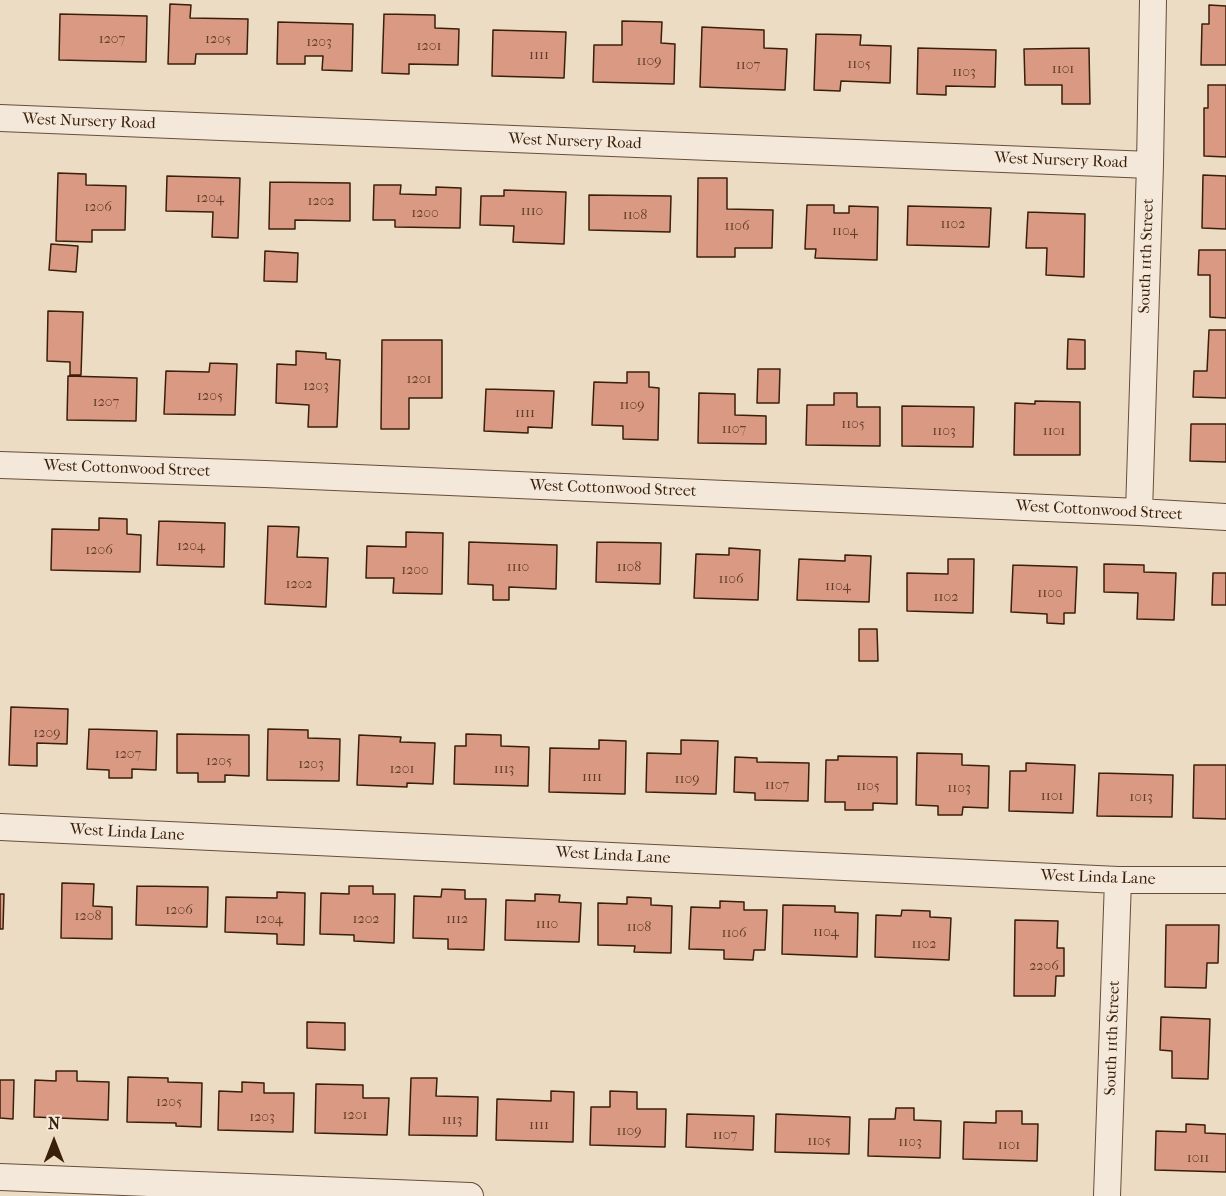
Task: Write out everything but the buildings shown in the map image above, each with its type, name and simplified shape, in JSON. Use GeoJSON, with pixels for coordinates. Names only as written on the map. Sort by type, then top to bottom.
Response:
{"type":"FeatureCollection","features":[{"type":"Feature","properties":{"kind":"street","name":"South 11th Street"},"geometry":{"type":"LineString","coordinates":[[1139,512],[1153,0]]}},
{"type":"Feature","properties":{"kind":"street","name":"West Nursery Road"},"geometry":{"type":"LineString","coordinates":[[0,118],[1150,165]]}},
{"type":"Feature","properties":{"kind":"street","name":"West Cottonwood Street"},"geometry":{"type":"LineString","coordinates":[[0,465],[266,474],[1139,512],[1226,518]]}},
{"type":"Feature","properties":{"kind":"street","name":"West Linda Lane"},"geometry":{"type":"LineString","coordinates":[[0,827],[1118,880],[1226,880]]}},
{"type":"Feature","properties":{"kind":"street","name":"South 11th Street"},"geometry":{"type":"LineString","coordinates":[[1107,1196],[1118,880]]}},
{"type":"Feature","properties":{"kind":"street"},"geometry":{"type":"LineString","coordinates":[[0,1177],[470,1196]]}}]}
